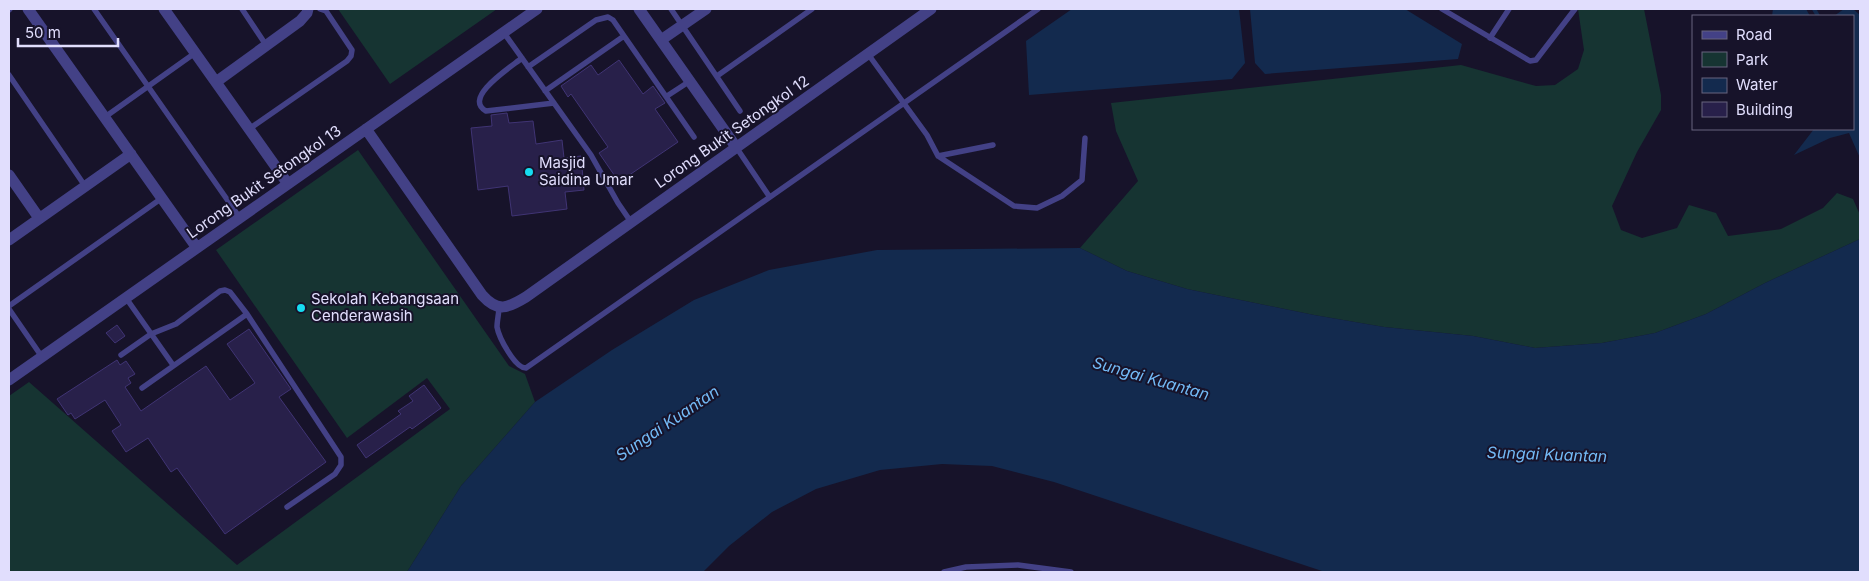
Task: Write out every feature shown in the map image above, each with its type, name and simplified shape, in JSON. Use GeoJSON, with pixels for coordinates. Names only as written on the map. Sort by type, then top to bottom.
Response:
{"type":"FeatureCollection","features":[{"type":"Feature","properties":{"kind":"street"},"geometry":{"type":"LineString","coordinates":[[28,9],[197,248]]}},
{"type":"Feature","properties":{"kind":"street"},"geometry":{"type":"LineString","coordinates":[[164,9],[288,184]]}},
{"type":"Feature","properties":{"kind":"street"},"geometry":{"type":"LineString","coordinates":[[216,82],[300,21],[308,9]]}},
{"type":"Feature","properties":{"kind":"street","name":"Lorong Bukit Setongkol 13"},"geometry":{"type":"LineString","coordinates":[[9,380],[537,9]]}},
{"type":"Feature","properties":{"kind":"street"},"geometry":{"type":"LineString","coordinates":[[639,9],[736,148]]}},
{"type":"Feature","properties":{"kind":"street"},"geometry":{"type":"LineString","coordinates":[[661,40],[706,9]]}},
{"type":"Feature","properties":{"kind":"street","name":"Lorong Bukit Setongkol 12"},"geometry":{"type":"LineString","coordinates":[[500,307],[510,306],[526,297],[868,54],[923,11]]}},
{"type":"Feature","properties":{"kind":"street"},"geometry":{"type":"LineString","coordinates":[[366,129],[482,295],[492,304],[500,307]]}},
{"type":"Feature","properties":{"kind":"street"},"geometry":{"type":"LineString","coordinates":[[9,240],[131,154]]}},
{"type":"Feature","properties":{"kind":"street"},"geometry":{"type":"LineString","coordinates":[[9,175],[39,218]]}},
{"type":"Feature","properties":{"kind":"lane"},"geometry":{"type":"LineString","coordinates":[[94,9],[240,218]]}},
{"type":"Feature","properties":{"kind":"lane"},"geometry":{"type":"LineString","coordinates":[[242,9],[266,45]]}},
{"type":"Feature","properties":{"kind":"lane"},"geometry":{"type":"LineString","coordinates":[[249,129],[347,62],[352,56],[352,50],[326,11],[320,9]]}},
{"type":"Feature","properties":{"kind":"lane"},"geometry":{"type":"LineString","coordinates":[[671,9],[740,111]]}},
{"type":"Feature","properties":{"kind":"lane"},"geometry":{"type":"LineString","coordinates":[[717,76],[812,9]]}},
{"type":"Feature","properties":{"kind":"lane"},"geometry":{"type":"LineString","coordinates":[[500,307],[497,326],[501,341],[520,366],[526,368],[1038,9]]}},
{"type":"Feature","properties":{"kind":"lane"},"geometry":{"type":"LineString","coordinates":[[1442,9],[1526,60],[1536,60],[1575,9]]}},
{"type":"Feature","properties":{"kind":"lane"},"geometry":{"type":"LineString","coordinates":[[1490,38],[1509,9]]}},
{"type":"Feature","properties":{"kind":"lane"},"geometry":{"type":"LineString","coordinates":[[528,67],[601,17],[608,17],[613,20],[694,137]]}},
{"type":"Feature","properties":{"kind":"lane"},"geometry":{"type":"LineString","coordinates":[[504,33],[591,155],[631,222]]}},
{"type":"Feature","properties":{"kind":"lane"},"geometry":{"type":"LineString","coordinates":[[545,91],[624,36]]}},
{"type":"Feature","properties":{"kind":"lane"},"geometry":{"type":"LineString","coordinates":[[105,117],[196,53]]}},
{"type":"Feature","properties":{"kind":"lane"},"geometry":{"type":"LineString","coordinates":[[868,54],[927,136],[938,156],[1014,206],[1037,208],[1062,196],[1082,180],[1085,138]]}},
{"type":"Feature","properties":{"kind":"lane"},"geometry":{"type":"LineString","coordinates":[[522,58],[486,88],[479,105],[486,111],[554,103]]}},
{"type":"Feature","properties":{"kind":"lane"},"geometry":{"type":"LineString","coordinates":[[9,75],[84,186]]}},
{"type":"Feature","properties":{"kind":"lane"},"geometry":{"type":"LineString","coordinates":[[667,96],[690,80]]}},
{"type":"Feature","properties":{"kind":"lane"},"geometry":{"type":"LineString","coordinates":[[938,156],[993,145]]}},
{"type":"Feature","properties":{"kind":"lane"},"geometry":{"type":"LineString","coordinates":[[736,148],[769,196]]}},
{"type":"Feature","properties":{"kind":"lane"},"geometry":{"type":"LineString","coordinates":[[42,357],[10,305],[162,198]]}},
{"type":"Feature","properties":{"kind":"lane"},"geometry":{"type":"LineString","coordinates":[[121,355],[151,334],[176,324],[220,290],[230,292],[341,457],[341,466],[335,474],[287,507]]}},
{"type":"Feature","properties":{"kind":"lane"},"geometry":{"type":"LineString","coordinates":[[126,298],[174,365]]}},
{"type":"Feature","properties":{"kind":"lane"},"geometry":{"type":"LineString","coordinates":[[142,388],[246,314]]}},
{"type":"Feature","properties":{"kind":"lane"},"geometry":{"type":"LineString","coordinates":[[944,572],[966,567],[1018,565],[1071,572]]}},
{"type":"Feature","properties":{"kind":"green space"},"geometry":{"type":"Polygon","coordinates":[[[338,9],[497,9],[390,84],[338,9]]]}},
{"type":"Feature","properties":{"kind":"green space"},"geometry":{"type":"Polygon","coordinates":[[[1578,9],[1644,9],[1661,95],[1661,110],[1637,152],[1612,206],[1621,230],[1642,238],[1677,228],[1689,205],[1716,213],[1728,236],[1781,229],[1823,208],[1837,193],[1853,199],[1860,215],[1860,239],[1765,283],[1706,314],[1655,333],[1602,343],[1535,348],[1473,336],[1384,327],[1187,289],[1127,271],[1080,248],[1138,181],[1116,131],[1111,103],[1461,65],[1536,86],[1555,85],[1578,69],[1584,50],[1578,9]]]}},
{"type":"Feature","properties":{"kind":"green space"},"geometry":{"type":"Polygon","coordinates":[[[358,150],[509,366],[525,374],[535,402],[461,486],[407,572],[9,572],[9,396],[29,382],[237,565],[450,409],[427,378],[347,438],[216,250],[358,150]]]}},
{"type":"Feature","properties":{"kind":"water"},"geometry":{"type":"Polygon","coordinates":[[[1072,9],[1239,9],[1245,63],[1232,79],[1029,95],[1026,41],[1072,9]]]}},
{"type":"Feature","properties":{"kind":"water"},"geometry":{"type":"Polygon","coordinates":[[[1250,9],[1405,9],[1462,44],[1458,59],[1265,74],[1255,63],[1250,9]]]}},
{"type":"Feature","properties":{"kind":"water"},"geometry":{"type":"Polygon","coordinates":[[[1773,9],[1806,9],[1809,15],[1772,15],[1773,9]]]}},
{"type":"Feature","properties":{"kind":"water"},"geometry":{"type":"Polygon","coordinates":[[[1844,9],[1853,9],[1860,15],[1860,158],[1849,133],[1830,138],[1794,155],[1813,130],[1854,130],[1854,15],[1835,15],[1844,9]]]}},
{"type":"Feature","properties":{"kind":"water","name":"Sungai Kuantan"},"geometry":{"type":"Polygon","coordinates":[[[1860,239],[1860,572],[1325,572],[1054,482],[992,466],[942,464],[880,470],[816,489],[772,512],[729,546],[703,572],[407,572],[461,486],[535,402],[612,350],[694,300],[769,270],[877,250],[1080,248],[1127,271],[1187,289],[1384,327],[1473,336],[1535,348],[1602,343],[1655,333],[1706,314],[1765,283],[1860,239]]]}},
{"type":"Feature","properties":{"kind":"building"},"geometry":{"type":"Polygon","coordinates":[[[619,60],[643,94],[653,86],[665,103],[655,109],[678,142],[619,182],[599,153],[608,147],[571,94],[568,97],[561,86],[591,65],[598,75],[619,60]]]}},
{"type":"Feature","properties":{"kind":"building","name":"Masjid Saidina Umar"},"geometry":{"type":"Polygon","coordinates":[[[507,113],[509,123],[533,121],[536,144],[562,140],[564,158],[581,156],[584,190],[565,192],[567,209],[512,216],[508,186],[478,190],[471,128],[492,126],[491,115],[507,113]]]}},
{"type":"Feature","properties":{"kind":"building"},"geometry":{"type":"Polygon","coordinates":[[[117,325],[125,336],[115,343],[106,333],[117,325]]]}},
{"type":"Feature","properties":{"kind":"building"},"geometry":{"type":"Polygon","coordinates":[[[249,329],[291,389],[279,397],[326,462],[225,534],[177,468],[171,472],[148,438],[126,452],[112,431],[121,425],[105,400],[75,419],[71,413],[68,415],[57,399],[117,360],[120,365],[126,361],[135,374],[128,378],[131,383],[125,387],[141,411],[206,366],[230,400],[255,383],[227,344],[249,329]]]}},
{"type":"Feature","properties":{"kind":"building"},"geometry":{"type":"Polygon","coordinates":[[[424,385],[441,408],[366,458],[357,445],[401,414],[398,411],[413,401],[409,396],[424,385]]]}},
{"type":"Feature","properties":{"kind":"waterway"},"geometry":{"type":"LineString","coordinates":[[1814,9],[1817,15]]}},
{"type":"Feature","properties":{"kind":"place","name":"Masjid Saidina Umar"},"geometry":{"type":"Point","coordinates":[529,172]}},
{"type":"Feature","properties":{"kind":"place","name":"Sekolah Kebangsaan Cenderawasih"},"geometry":{"type":"Point","coordinates":[301,308]}}]}
